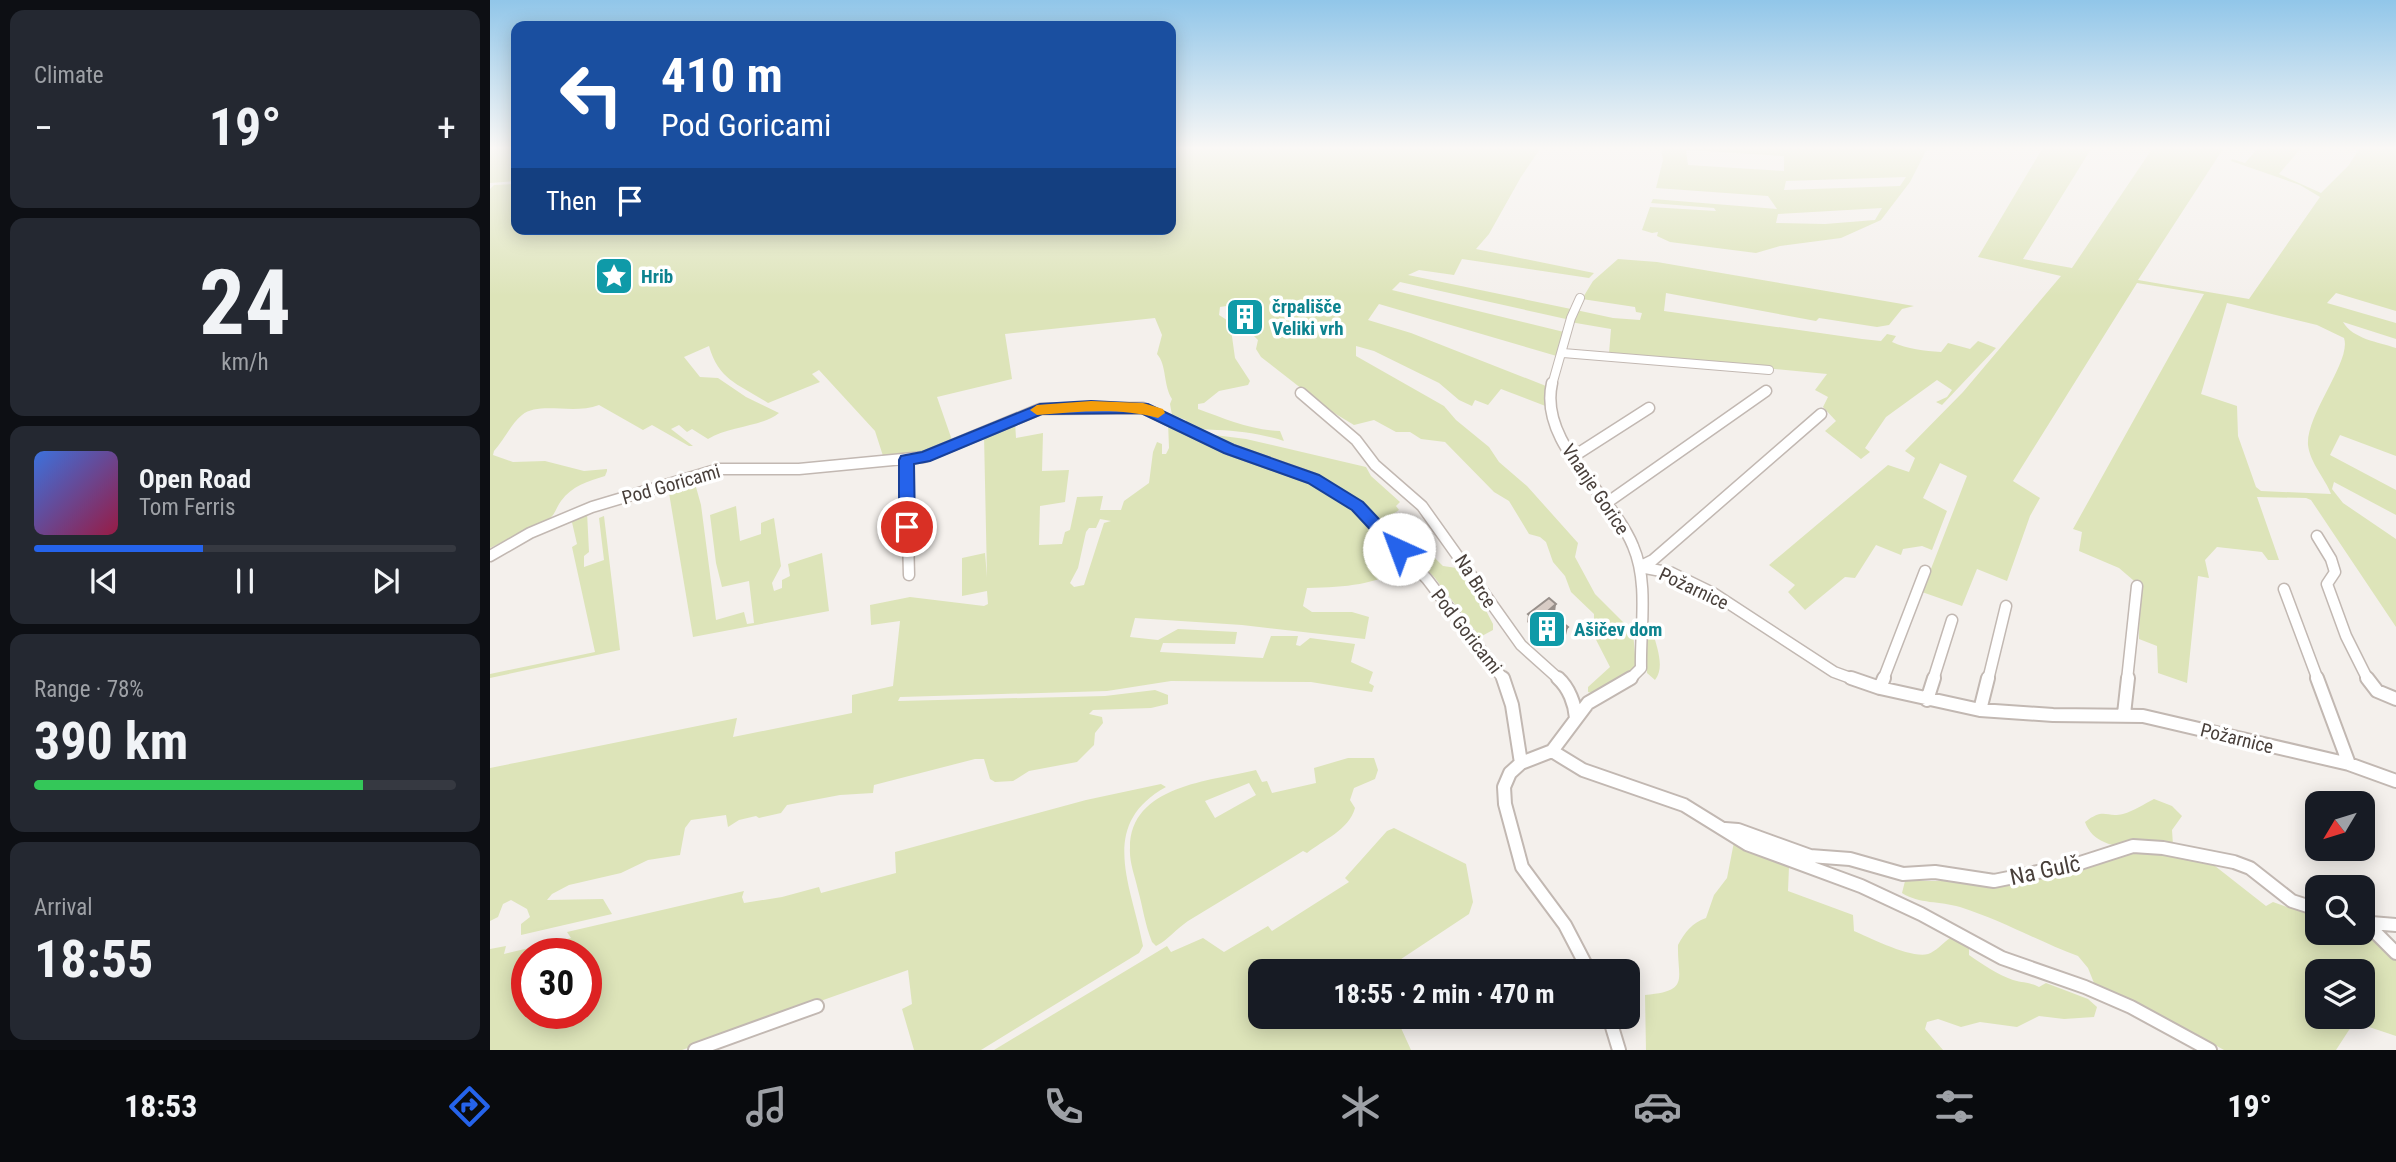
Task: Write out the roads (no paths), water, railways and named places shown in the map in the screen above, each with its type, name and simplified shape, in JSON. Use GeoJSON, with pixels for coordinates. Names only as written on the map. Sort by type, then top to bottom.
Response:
{"type":"FeatureCollection","features":[{"type":"Feature","properties":{"kind":"street","name":"Vnanje Gorice"},"geometry":{"type":"LineString","coordinates":[[1552,751],[1588,703],[1628,681],[1641,668],[1640,567],[1627,531],[1608,502],[1572,458],[1561,439],[1551,406],[1552,386],[1563,353],[1571,313],[1580,298]]}},
{"type":"Feature","properties":{"kind":"street"},"geometry":{"type":"LineString","coordinates":[[1563,353],[1769,370]]}},
{"type":"Feature","properties":{"kind":"street"},"geometry":{"type":"LineString","coordinates":[[1608,502],[1766,391]]}},
{"type":"Feature","properties":{"kind":"street","name":"Na Brce"},"geometry":{"type":"LineString","coordinates":[[1301,393],[1356,440],[1376,465],[1422,506],[1521,645],[1564,683],[1575,707],[1576,719]]}},
{"type":"Feature","properties":{"kind":"street","name":"Pod Goricami"},"geometry":{"type":"LineString","coordinates":[[490,556],[530,533],[568,516],[719,469],[799,469],[906,460],[933,454],[1040,409],[1091,406],[1143,408],[1229,449],[1314,479],[1350,500],[1371,519],[1427,579],[1500,672],[1513,712],[1521,763]]}},
{"type":"Feature","properties":{"kind":"street"},"geometry":{"type":"LineString","coordinates":[[1572,458],[1648,408]]}},
{"type":"Feature","properties":{"kind":"street","name":"Požarnice"},"geometry":{"type":"LineString","coordinates":[[1640,567],[1653,560],[1821,414]]}},
{"type":"Feature","properties":{"kind":"street"},"geometry":{"type":"LineString","coordinates":[[906,460],[909,575]]}},
{"type":"Feature","properties":{"kind":"street"},"geometry":{"type":"LineString","coordinates":[[2317,536],[2331,559],[2335,572],[2327,583],[2330,600],[2371,686],[2387,697],[2396,699]]}},
{"type":"Feature","properties":{"kind":"street","name":"Požarnice"},"geometry":{"type":"LineString","coordinates":[[1640,567],[1672,573],[1713,593],[1834,672],[1880,688],[1980,710],[2053,715],[2124,714],[2168,720],[2349,764],[2396,781]]}},
{"type":"Feature","properties":{"kind":"street"},"geometry":{"type":"LineString","coordinates":[[1880,688],[1925,571]]}},
{"type":"Feature","properties":{"kind":"street"},"geometry":{"type":"LineString","coordinates":[[2124,714],[2137,586]]}},
{"type":"Feature","properties":{"kind":"street"},"geometry":{"type":"LineString","coordinates":[[2284,589],[2349,764]]}},
{"type":"Feature","properties":{"kind":"street"},"geometry":{"type":"LineString","coordinates":[[1980,710],[2006,606]]}},
{"type":"Feature","properties":{"kind":"street"},"geometry":{"type":"LineString","coordinates":[[1927,700],[1952,620]]}},
{"type":"Feature","properties":{"kind":"street"},"geometry":{"type":"LineString","coordinates":[[1552,751],[1521,763],[1510,773],[1504,787],[1504,804],[1522,867],[1565,925],[1583,959]]}},
{"type":"Feature","properties":{"kind":"street","name":"Na Gulč"},"geometry":{"type":"LineString","coordinates":[[1552,751],[1583,770],[1684,805],[1747,844],[1861,886],[1921,914],[2002,958],[2131,1007],[2210,1050]]}},
{"type":"Feature","properties":{"kind":"street","name":"Na Gulč"},"geometry":{"type":"LineString","coordinates":[[1721,829],[1738,830],[1810,856],[1850,859],[1903,874],[1935,872],[1994,881],[2077,864],[2133,846],[2155,847],[2234,862],[2250,869],[2292,901],[2305,905]]}},
{"type":"Feature","properties":{"kind":"street"},"geometry":{"type":"LineString","coordinates":[[2375,922],[2396,925]]}},
{"type":"Feature","properties":{"kind":"street"},"geometry":{"type":"LineString","coordinates":[[2375,933],[2396,953]]}},
{"type":"Feature","properties":{"kind":"street"},"geometry":{"type":"LineString","coordinates":[[695,1050],[817,1006]]}},
{"type":"Feature","properties":{"kind":"street"},"geometry":{"type":"LineString","coordinates":[[1613,1029],[1619,1050]]}},
{"type":"Feature","properties":{"kind":"place","name":"Hrib"},"geometry":{"type":"Point","coordinates":[614,276]}},
{"type":"Feature","properties":{"kind":"place","name":"črpališče Veliki vrh"},"geometry":{"type":"Point","coordinates":[1245,317]}},
{"type":"Feature","properties":{"kind":"place","name":"Ašičev dom"},"geometry":{"type":"Point","coordinates":[1547,629]}}]}
